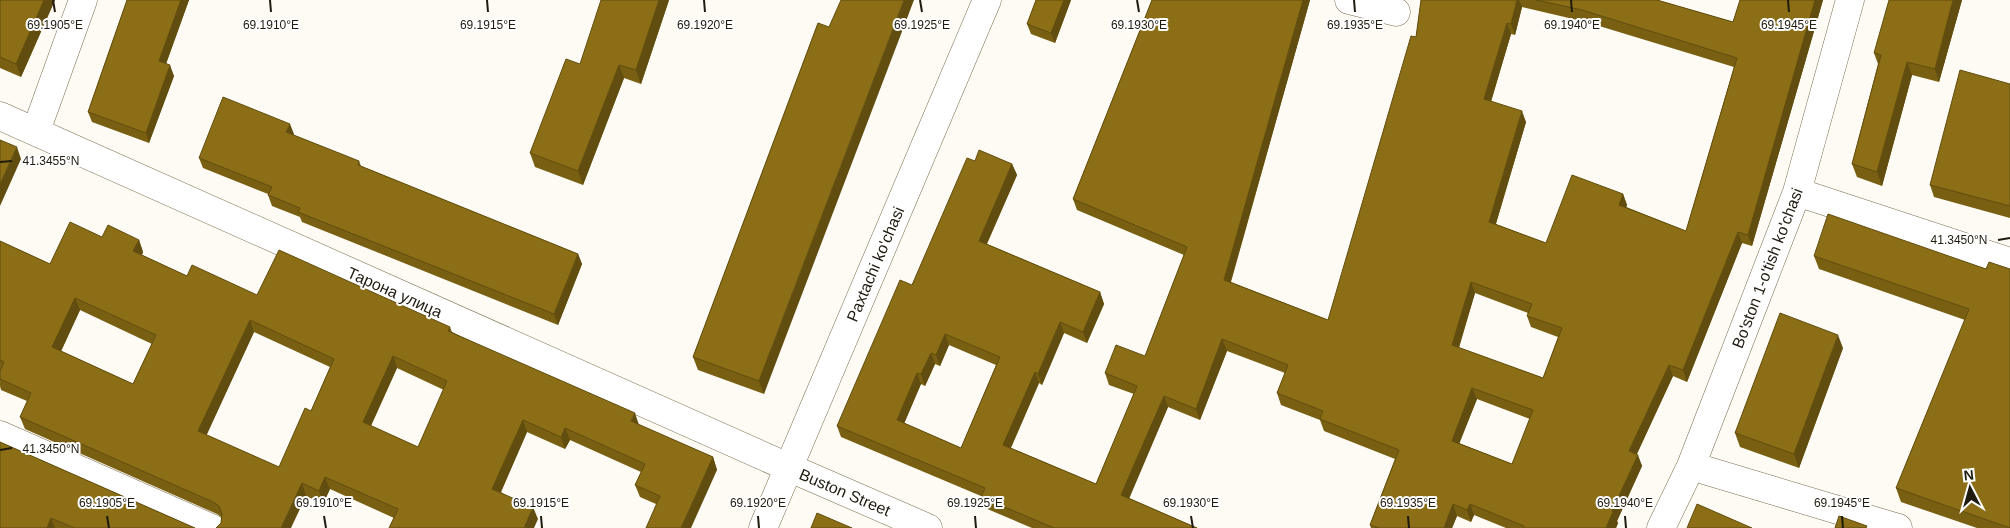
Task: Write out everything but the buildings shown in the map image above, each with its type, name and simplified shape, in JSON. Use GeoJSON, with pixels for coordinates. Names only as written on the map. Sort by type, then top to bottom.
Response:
{"type":"FeatureCollection","features":[{"type":"Feature","properties":{"kind":"street"},"geometry":{"type":"LineString","coordinates":[[36,131],[83,0]]}},
{"type":"Feature","properties":{"kind":"street","name":"Paxtachi ko'chasi"},"geometry":{"type":"LineString","coordinates":[[763,528],[987,0]]}},
{"type":"Feature","properties":{"kind":"street"},"geometry":{"type":"LineString","coordinates":[[1349,0],[1396,12]]}},
{"type":"Feature","properties":{"kind":"street","name":"Bo'ston 1-o'tish ko'chasi"},"geometry":{"type":"LineString","coordinates":[[1661,528],[1691,466],[1797,192],[1850,0]]}},
{"type":"Feature","properties":{"kind":"street","name":"Тарона улица"},"geometry":{"type":"LineString","coordinates":[[0,116],[790,468]]}},
{"type":"Feature","properties":{"kind":"street"},"geometry":{"type":"LineString","coordinates":[[1797,192],[2010,262]]}},
{"type":"Feature","properties":{"kind":"street"},"geometry":{"type":"LineString","coordinates":[[0,436],[211,528]]}},
{"type":"Feature","properties":{"kind":"street"},"geometry":{"type":"LineString","coordinates":[[1691,466],[1898,528]]}},
{"type":"Feature","properties":{"kind":"street","name":"Buston Street"},"geometry":{"type":"LineString","coordinates":[[790,468],[928,528]]}}]}
